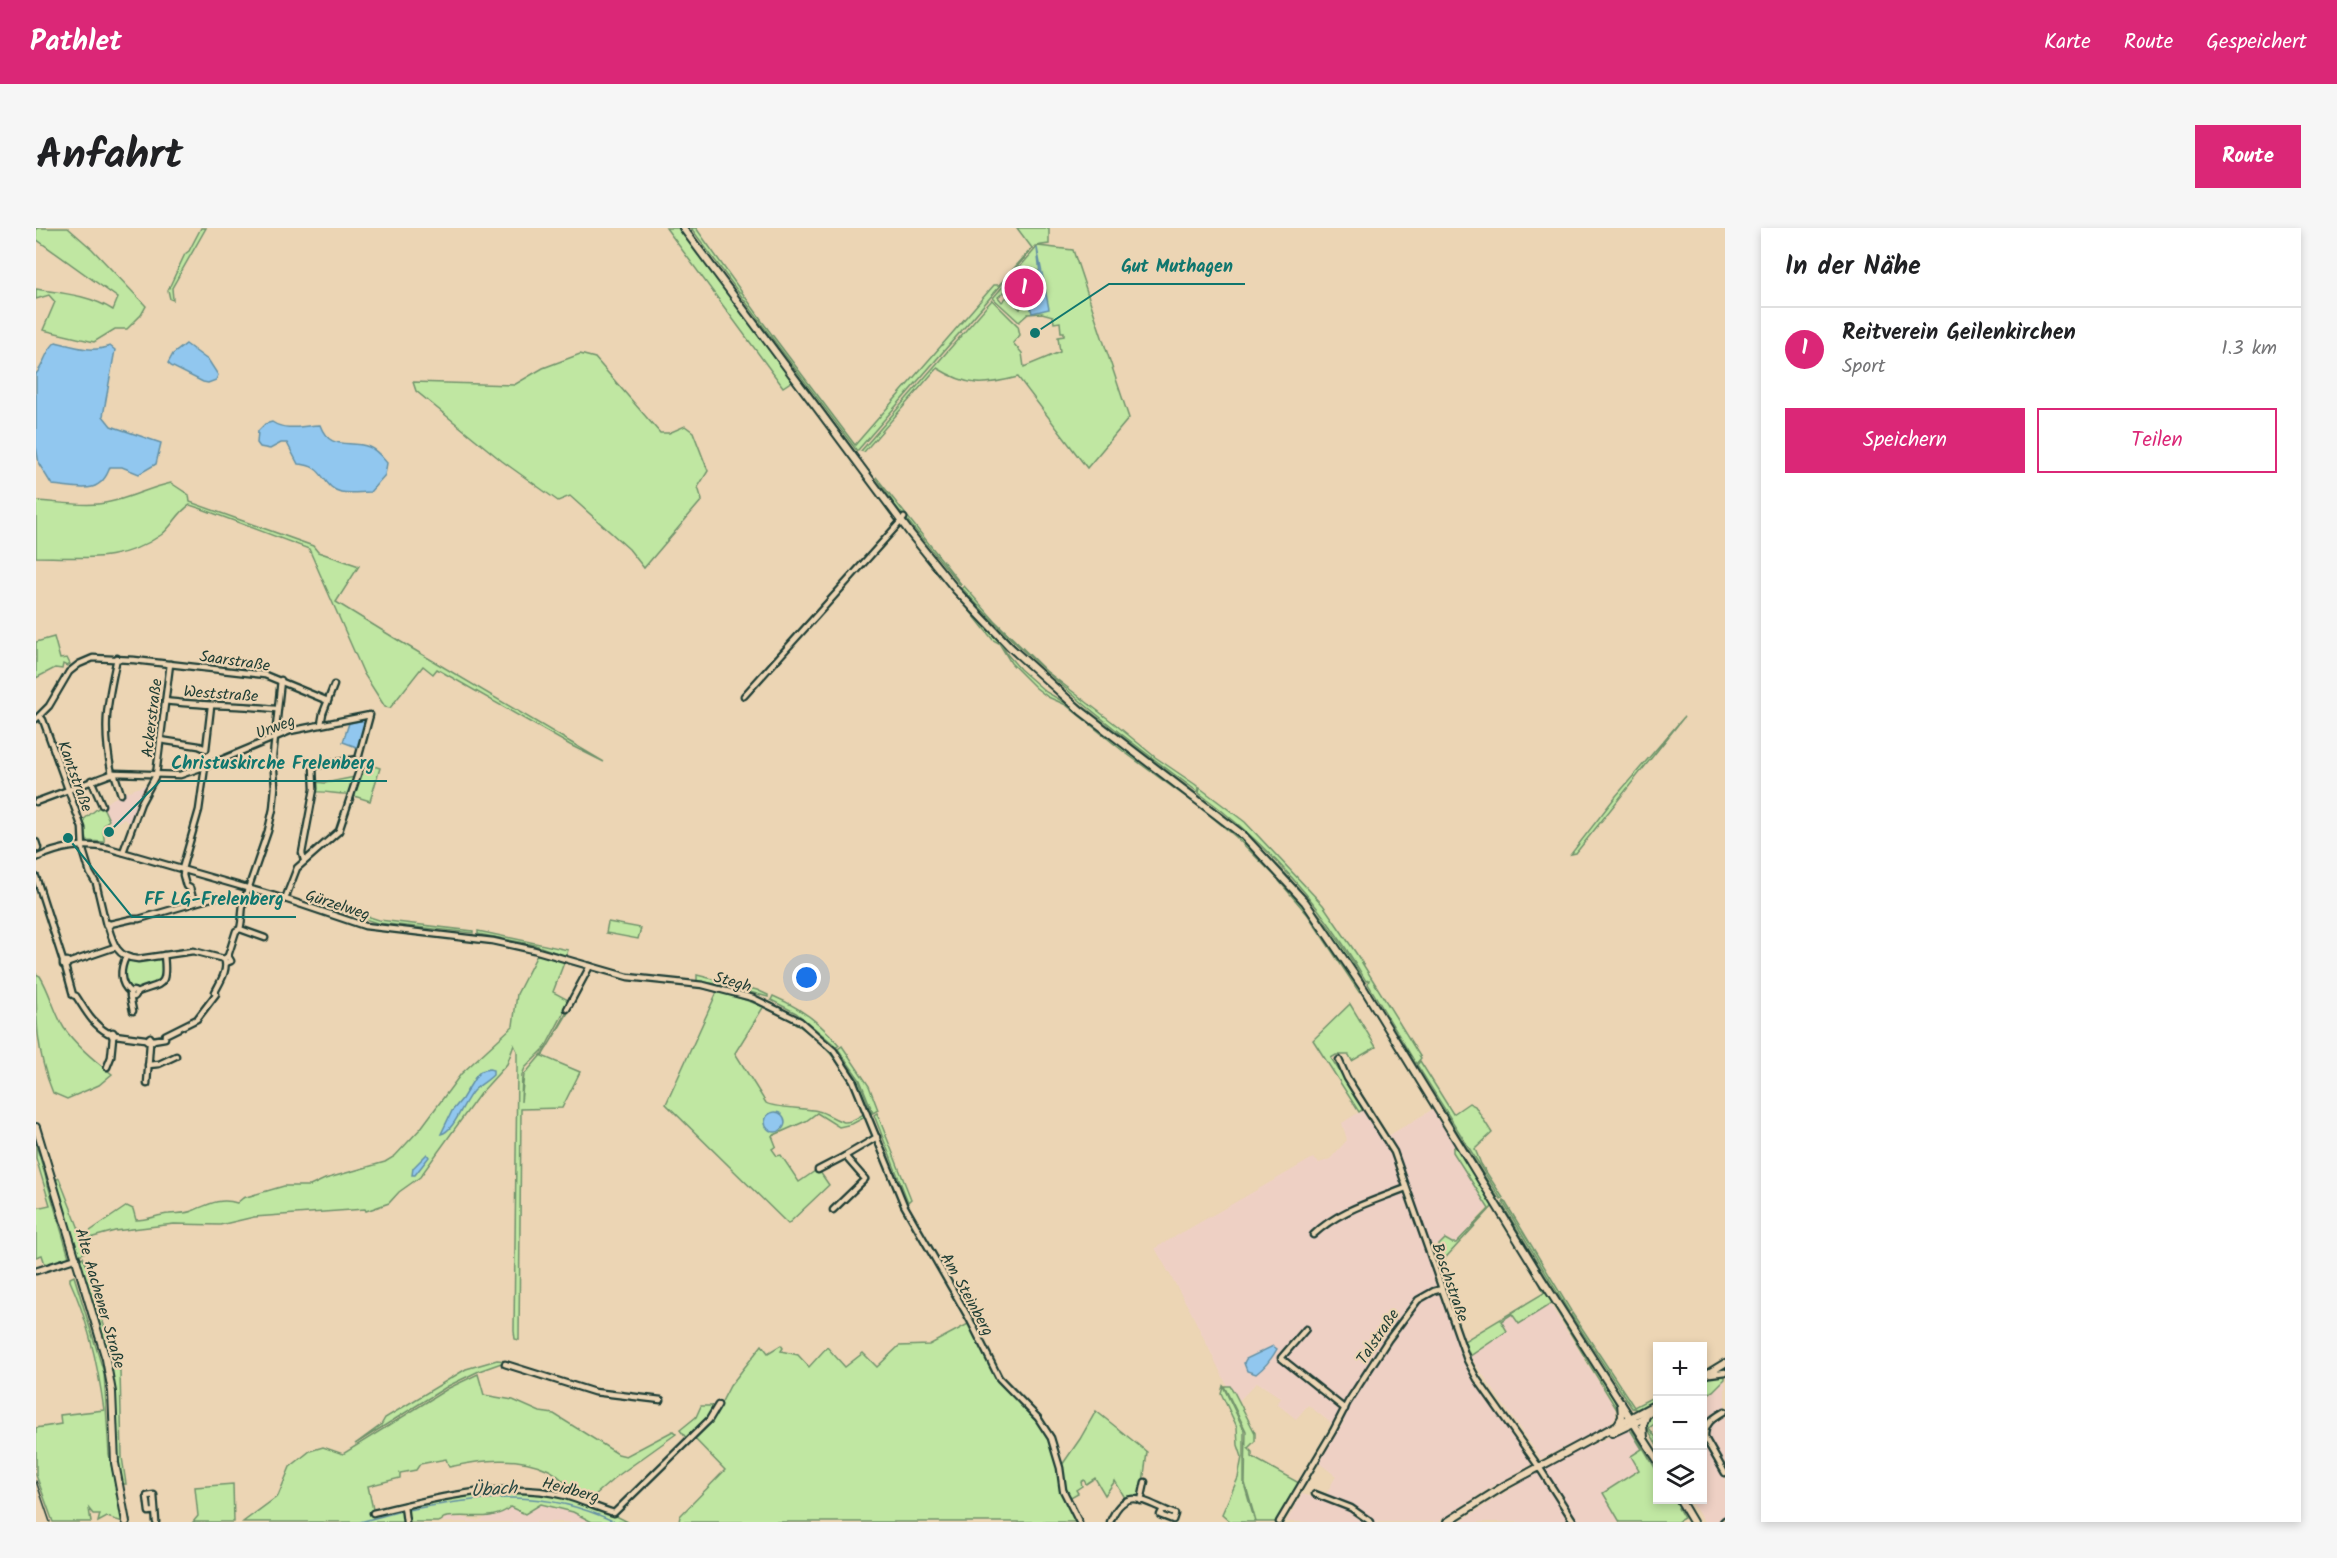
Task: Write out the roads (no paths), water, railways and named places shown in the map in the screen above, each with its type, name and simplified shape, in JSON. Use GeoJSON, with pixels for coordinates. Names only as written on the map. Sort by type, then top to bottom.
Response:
{"type":"FeatureCollection","features":[{"type":"Feature","properties":{"kind":"main road"},"geometry":{"type":"LineString","coordinates":[[683,228],[956,590],[1022,658],[1081,711],[1232,826],[1305,902],[1364,989],[1541,1278],[1653,1453]]}},
{"type":"Feature","properties":{"kind":"main road","name":"Alte Aachener Straße"},"geometry":{"type":"LineString","coordinates":[[36,1127],[77,1258],[110,1377],[115,1463],[126,1522]]}},
{"type":"Feature","properties":{"kind":"main road"},"geometry":{"type":"LineString","coordinates":[[1707,1374],[1725,1363]]}},
{"type":"Feature","properties":{"kind":"main road"},"geometry":{"type":"LineString","coordinates":[[1616,1426],[1622,1417],[1621,1402]]}},
{"type":"Feature","properties":{"kind":"main road"},"geometry":{"type":"LineString","coordinates":[[1447,1522],[1483,1498],[1539,1467],[1653,1408]]}},
{"type":"Feature","properties":{"kind":"main road"},"geometry":{"type":"LineString","coordinates":[[1590,1442],[1616,1426],[1647,1414],[1653,1409]]}},
{"type":"Feature","properties":{"kind":"main road"},"geometry":{"type":"LineString","coordinates":[[1644,1439],[1643,1425],[1647,1414]]}},
{"type":"Feature","properties":{"kind":"main road"},"geometry":{"type":"LineString","coordinates":[[1683,1504],[1694,1522]]}},
{"type":"Feature","properties":{"kind":"street"},"geometry":{"type":"LineString","coordinates":[[744,696],[902,519]]}},
{"type":"Feature","properties":{"kind":"street","name":"Saarstraße"},"geometry":{"type":"LineString","coordinates":[[38,717],[49,706],[64,679],[74,667],[93,658],[117,658],[265,675],[328,701]]}},
{"type":"Feature","properties":{"kind":"street"},"geometry":{"type":"LineString","coordinates":[[117,658],[106,715],[107,743],[113,774],[121,794]]}},
{"type":"Feature","properties":{"kind":"street","name":"Ackerstraße"},"geometry":{"type":"LineString","coordinates":[[156,775],[170,664]]}},
{"type":"Feature","properties":{"kind":"street"},"geometry":{"type":"LineString","coordinates":[[36,877],[65,963],[73,995],[98,1027],[113,1035],[150,1041],[165,1038],[165,1035],[192,1022],[216,994],[214,992],[224,974],[226,959],[236,931],[240,929],[244,915],[242,911],[268,831],[273,809],[274,737],[280,680]]}},
{"type":"Feature","properties":{"kind":"street"},"geometry":{"type":"LineString","coordinates":[[321,724],[334,685]]}},
{"type":"Feature","properties":{"kind":"street","name":"Weststraße"},"geometry":{"type":"LineString","coordinates":[[165,701],[276,709]]}},
{"type":"Feature","properties":{"kind":"street"},"geometry":{"type":"LineString","coordinates":[[160,740],[206,748],[211,706]]}},
{"type":"Feature","properties":{"kind":"street","name":"Urweg"},"geometry":{"type":"LineString","coordinates":[[36,802],[91,780],[113,774],[173,777],[205,767],[290,731],[369,715],[358,759]]}},
{"type":"Feature","properties":{"kind":"street","name":"Kantstraße"},"geometry":{"type":"LineString","coordinates":[[38,717],[82,828],[83,850],[90,873],[96,883],[115,947]]}},
{"type":"Feature","properties":{"kind":"street"},"geometry":{"type":"LineString","coordinates":[[285,899],[297,868],[339,831],[360,768],[358,759],[313,766],[314,789],[302,853],[304,861]]}},
{"type":"Feature","properties":{"kind":"street"},"geometry":{"type":"LineString","coordinates":[[194,902],[190,888],[186,886],[183,869],[199,810],[205,767]]}},
{"type":"Feature","properties":{"kind":"street"},"geometry":{"type":"LineString","coordinates":[[123,852],[141,803],[156,775]]}},
{"type":"Feature","properties":{"kind":"street"},"geometry":{"type":"LineString","coordinates":[[91,780],[102,805]]}},
{"type":"Feature","properties":{"kind":"street","name":"Gürzelweg"},"geometry":{"type":"LineString","coordinates":[[36,858],[61,849],[84,845],[123,852],[375,928],[470,938],[534,950]]}},
{"type":"Feature","properties":{"kind":"street"},"geometry":{"type":"LineString","coordinates":[[107,924],[139,919],[215,897]]}},
{"type":"Feature","properties":{"kind":"street"},"geometry":{"type":"LineString","coordinates":[[240,929],[265,938]]}},
{"type":"Feature","properties":{"kind":"street"},"geometry":{"type":"LineString","coordinates":[[65,963],[115,947],[126,957],[138,959],[195,951],[226,959]]}},
{"type":"Feature","properties":{"kind":"street","name":"Stegh"},"geometry":{"type":"LineString","coordinates":[[534,950],[634,978],[703,985],[753,998],[800,1021],[834,1050],[846,1068]]}},
{"type":"Feature","properties":{"kind":"street"},"geometry":{"type":"LineString","coordinates":[[132,994],[162,983],[166,972],[164,956]]}},
{"type":"Feature","properties":{"kind":"street"},"geometry":{"type":"LineString","coordinates":[[126,957],[120,972],[125,988],[132,994],[133,1011]]}},
{"type":"Feature","properties":{"kind":"street"},"geometry":{"type":"LineString","coordinates":[[567,1010],[590,966]]}},
{"type":"Feature","properties":{"kind":"street"},"geometry":{"type":"LineString","coordinates":[[107,1067],[111,1058],[113,1035]]}},
{"type":"Feature","properties":{"kind":"street"},"geometry":{"type":"LineString","coordinates":[[147,1084],[150,1041]]}},
{"type":"Feature","properties":{"kind":"street"},"geometry":{"type":"LineString","coordinates":[[148,1065],[159,1064],[176,1056]]}},
{"type":"Feature","properties":{"kind":"street","name":"Boschstraße"},"geometry":{"type":"LineString","coordinates":[[1339,1060],[1347,1078],[1394,1152],[1459,1341],[1471,1368],[1574,1522]]}},
{"type":"Feature","properties":{"kind":"street","name":"Am Steinberg"},"geometry":{"type":"LineString","coordinates":[[846,1068],[860,1093],[904,1205],[970,1320],[999,1378],[1032,1411],[1051,1438],[1060,1468],[1063,1490],[1079,1522]]}},
{"type":"Feature","properties":{"kind":"street"},"geometry":{"type":"LineString","coordinates":[[818,1170],[877,1137]]}},
{"type":"Feature","properties":{"kind":"street"},"geometry":{"type":"LineString","coordinates":[[833,1210],[866,1179],[845,1156]]}},
{"type":"Feature","properties":{"kind":"street"},"geometry":{"type":"LineString","coordinates":[[1313,1235],[1332,1219],[1406,1188]]}},
{"type":"Feature","properties":{"kind":"street"},"geometry":{"type":"LineString","coordinates":[[36,1270],[77,1258]]}},
{"type":"Feature","properties":{"kind":"street","name":"Talstraße"},"geometry":{"type":"LineString","coordinates":[[1279,1522],[1361,1382],[1414,1304],[1426,1294],[1442,1289]]}},
{"type":"Feature","properties":{"kind":"street"},"geometry":{"type":"LineString","coordinates":[[1305,1329],[1281,1358],[1345,1409]]}},
{"type":"Feature","properties":{"kind":"street"},"geometry":{"type":"LineString","coordinates":[[505,1364],[594,1392],[662,1400]]}},
{"type":"Feature","properties":{"kind":"street"},"geometry":{"type":"LineString","coordinates":[[1707,1375],[1725,1372]]}},
{"type":"Feature","properties":{"kind":"street","name":"Heidberg"},"geometry":{"type":"LineString","coordinates":[[373,1513],[405,1514],[465,1494],[527,1491],[565,1496],[614,1514],[709,1420],[718,1405]]}},
{"type":"Feature","properties":{"kind":"street"},"geometry":{"type":"LineString","coordinates":[[1725,1411],[1712,1419],[1705,1432],[1705,1438],[1725,1473]]}},
{"type":"Feature","properties":{"kind":"street"},"geometry":{"type":"LineString","coordinates":[[1141,1500],[1144,1482]]}},
{"type":"Feature","properties":{"kind":"street"},"geometry":{"type":"LineString","coordinates":[[1315,1494],[1351,1508],[1371,1522]]}},
{"type":"Feature","properties":{"kind":"street"},"geometry":{"type":"LineString","coordinates":[[1110,1522],[1124,1500],[1132,1498],[1163,1509]]}},
{"type":"Feature","properties":{"kind":"street"},"geometry":{"type":"LineString","coordinates":[[155,1511],[156,1522]]}},
{"type":"Feature","properties":{"kind":"water"},"geometry":{"type":"Polygon","coordinates":[[[1037,248],[1049,309],[1032,313],[1031,300],[1041,283],[1037,248]]]}},
{"type":"Feature","properties":{"kind":"water"},"geometry":{"type":"Polygon","coordinates":[[[56,342],[90,349],[110,346],[115,350],[103,416],[111,426],[161,443],[156,464],[139,474],[122,467],[110,467],[100,483],[87,488],[52,485],[39,464],[36,446],[36,374],[56,342]]]}},
{"type":"Feature","properties":{"kind":"water"},"geometry":{"type":"Polygon","coordinates":[[[186,344],[209,361],[218,375],[216,380],[203,382],[168,363],[173,354],[186,344]]]}},
{"type":"Feature","properties":{"kind":"water"},"geometry":{"type":"Polygon","coordinates":[[[272,422],[284,427],[320,425],[329,439],[335,442],[372,448],[387,463],[385,475],[370,492],[341,492],[330,486],[314,468],[298,464],[287,443],[281,443],[270,449],[260,447],[257,443],[258,431],[265,424],[272,422]]]}},
{"type":"Feature","properties":{"kind":"water"},"geometry":{"type":"Polygon","coordinates":[[[364,720],[366,724],[359,748],[343,742],[349,723],[364,720]]]}},
{"type":"Feature","properties":{"kind":"water"},"geometry":{"type":"Polygon","coordinates":[[[493,1070],[493,1075],[474,1090],[455,1122],[441,1134],[452,1111],[476,1076],[481,1071],[493,1070]]]}},
{"type":"Feature","properties":{"kind":"water"},"geometry":{"type":"Polygon","coordinates":[[[775,1112],[782,1115],[785,1122],[782,1129],[775,1132],[768,1129],[765,1122],[768,1115],[775,1112]]]}},
{"type":"Feature","properties":{"kind":"water"},"geometry":{"type":"Polygon","coordinates":[[[427,1154],[429,1157],[415,1175],[412,1175],[413,1168],[427,1154]]]}},
{"type":"Feature","properties":{"kind":"water"},"geometry":{"type":"Polygon","coordinates":[[[1273,1346],[1277,1349],[1262,1369],[1256,1374],[1247,1371],[1244,1363],[1246,1359],[1273,1346]]]}},
{"type":"Feature","properties":{"kind":"waterway","name":"Übach"},"geometry":{"type":"LineString","coordinates":[[407,1510],[462,1501],[537,1499],[588,1511],[615,1522]]}},
{"type":"Feature","properties":{"kind":"waterway","name":"Übach"},"geometry":{"type":"LineString","coordinates":[[360,1522],[401,1511]]}},
{"type":"Feature","properties":{"kind":"railway"},"geometry":{"type":"LineString","coordinates":[[36,1481],[50,1522]]}},
{"type":"Feature","properties":{"kind":"place","name":"Reitverein Geilenkirchen"},"geometry":{"type":"Point","coordinates":[1024,288]}},
{"type":"Feature","properties":{"kind":"place","name":"Gut Muthagen"},"geometry":{"type":"Point","coordinates":[1035,333]}},
{"type":"Feature","properties":{"kind":"place","name":"Christuskirche Frelenberg"},"geometry":{"type":"Point","coordinates":[109,832]}},
{"type":"Feature","properties":{"kind":"place","name":"FF LG-Frelenberg"},"geometry":{"type":"Point","coordinates":[68,838]}}]}
